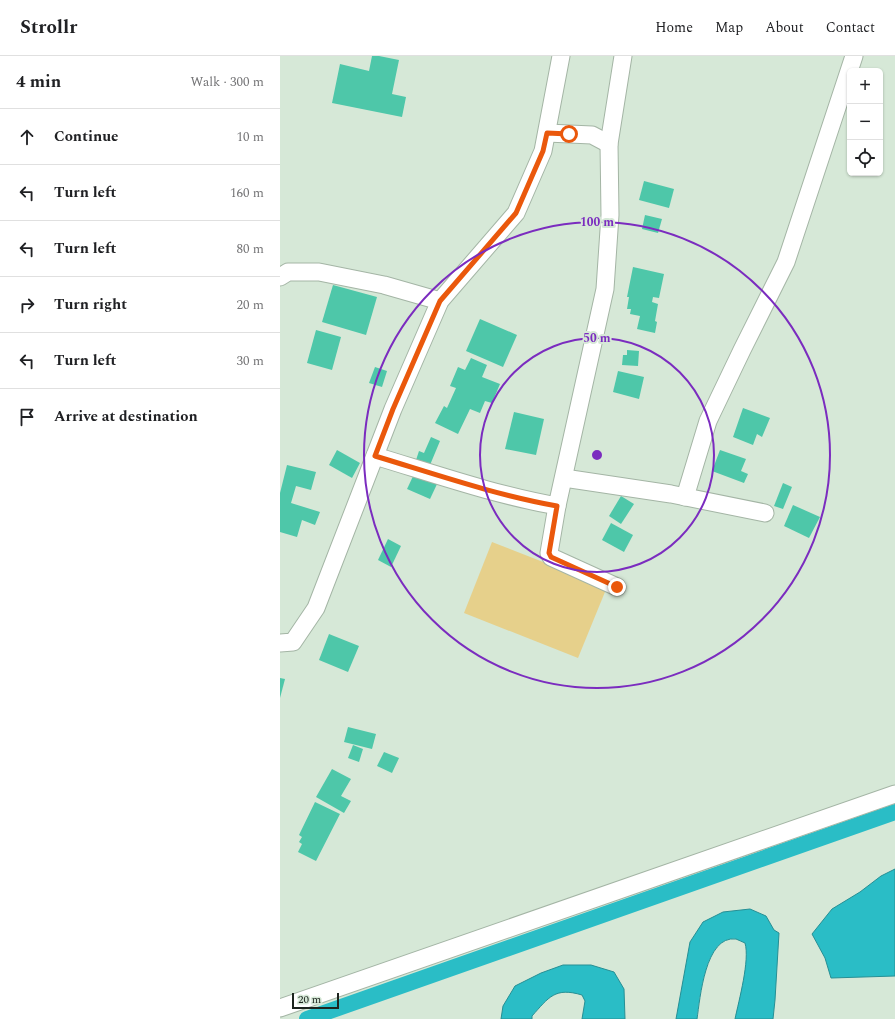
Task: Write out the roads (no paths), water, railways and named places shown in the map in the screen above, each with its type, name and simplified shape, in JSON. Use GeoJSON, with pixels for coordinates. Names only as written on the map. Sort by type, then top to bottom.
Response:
{"type":"FeatureCollection","features":[{"type":"Feature","properties":{"kind":"street"},"geometry":{"type":"LineString","coordinates":[[280,643],[293,642],[316,608],[393,409],[440,301],[516,213],[543,151],[561,56]]}},
{"type":"Feature","properties":{"kind":"street"},"geometry":{"type":"LineString","coordinates":[[617,587],[551,557],[549,553],[557,506],[606,289],[610,215],[609,144],[623,56]]}},
{"type":"Feature","properties":{"kind":"street"},"geometry":{"type":"LineString","coordinates":[[685,497],[708,421],[786,262],[854,56]]}},
{"type":"Feature","properties":{"kind":"street"},"geometry":{"type":"LineString","coordinates":[[547,133],[592,136],[609,144]]}},
{"type":"Feature","properties":{"kind":"street"},"geometry":{"type":"LineString","coordinates":[[283,270],[319,272],[384,285],[440,301]]}},
{"type":"Feature","properties":{"kind":"street"},"geometry":{"type":"LineString","coordinates":[[375,456],[486,489],[534,502],[557,506]]}},
{"type":"Feature","properties":{"kind":"street"},"geometry":{"type":"LineString","coordinates":[[564,478],[685,497],[765,513]]}},
{"type":"Feature","properties":{"kind":"street"},"geometry":{"type":"LineString","coordinates":[[280,1008],[895,794]]}},
{"type":"Feature","properties":{"kind":"water"},"geometry":{"type":"Polygon","coordinates":[[[895,869],[895,976],[831,978],[825,958],[812,934],[832,909],[860,892],[881,876],[895,869]]]}},
{"type":"Feature","properties":{"kind":"water"},"geometry":{"type":"Polygon","coordinates":[[[750,909],[766,916],[774,930],[779,933],[773,1019],[735,1019],[746,959],[745,943],[736,939],[726,940],[717,947],[711,957],[702,984],[697,1019],[676,1019],[690,942],[703,922],[723,912],[750,909]]]}},
{"type":"Feature","properties":{"kind":"water"},"geometry":{"type":"Polygon","coordinates":[[[563,965],[591,965],[614,972],[624,989],[625,1019],[582,1019],[585,1001],[582,995],[565,992],[553,995],[548,999],[532,1016],[532,1019],[501,1019],[503,1006],[515,986],[541,973],[563,965]]]}},
{"type":"Feature","properties":{"kind":"waterway"},"geometry":{"type":"LineString","coordinates":[[307,1019],[895,812]]}}]}
